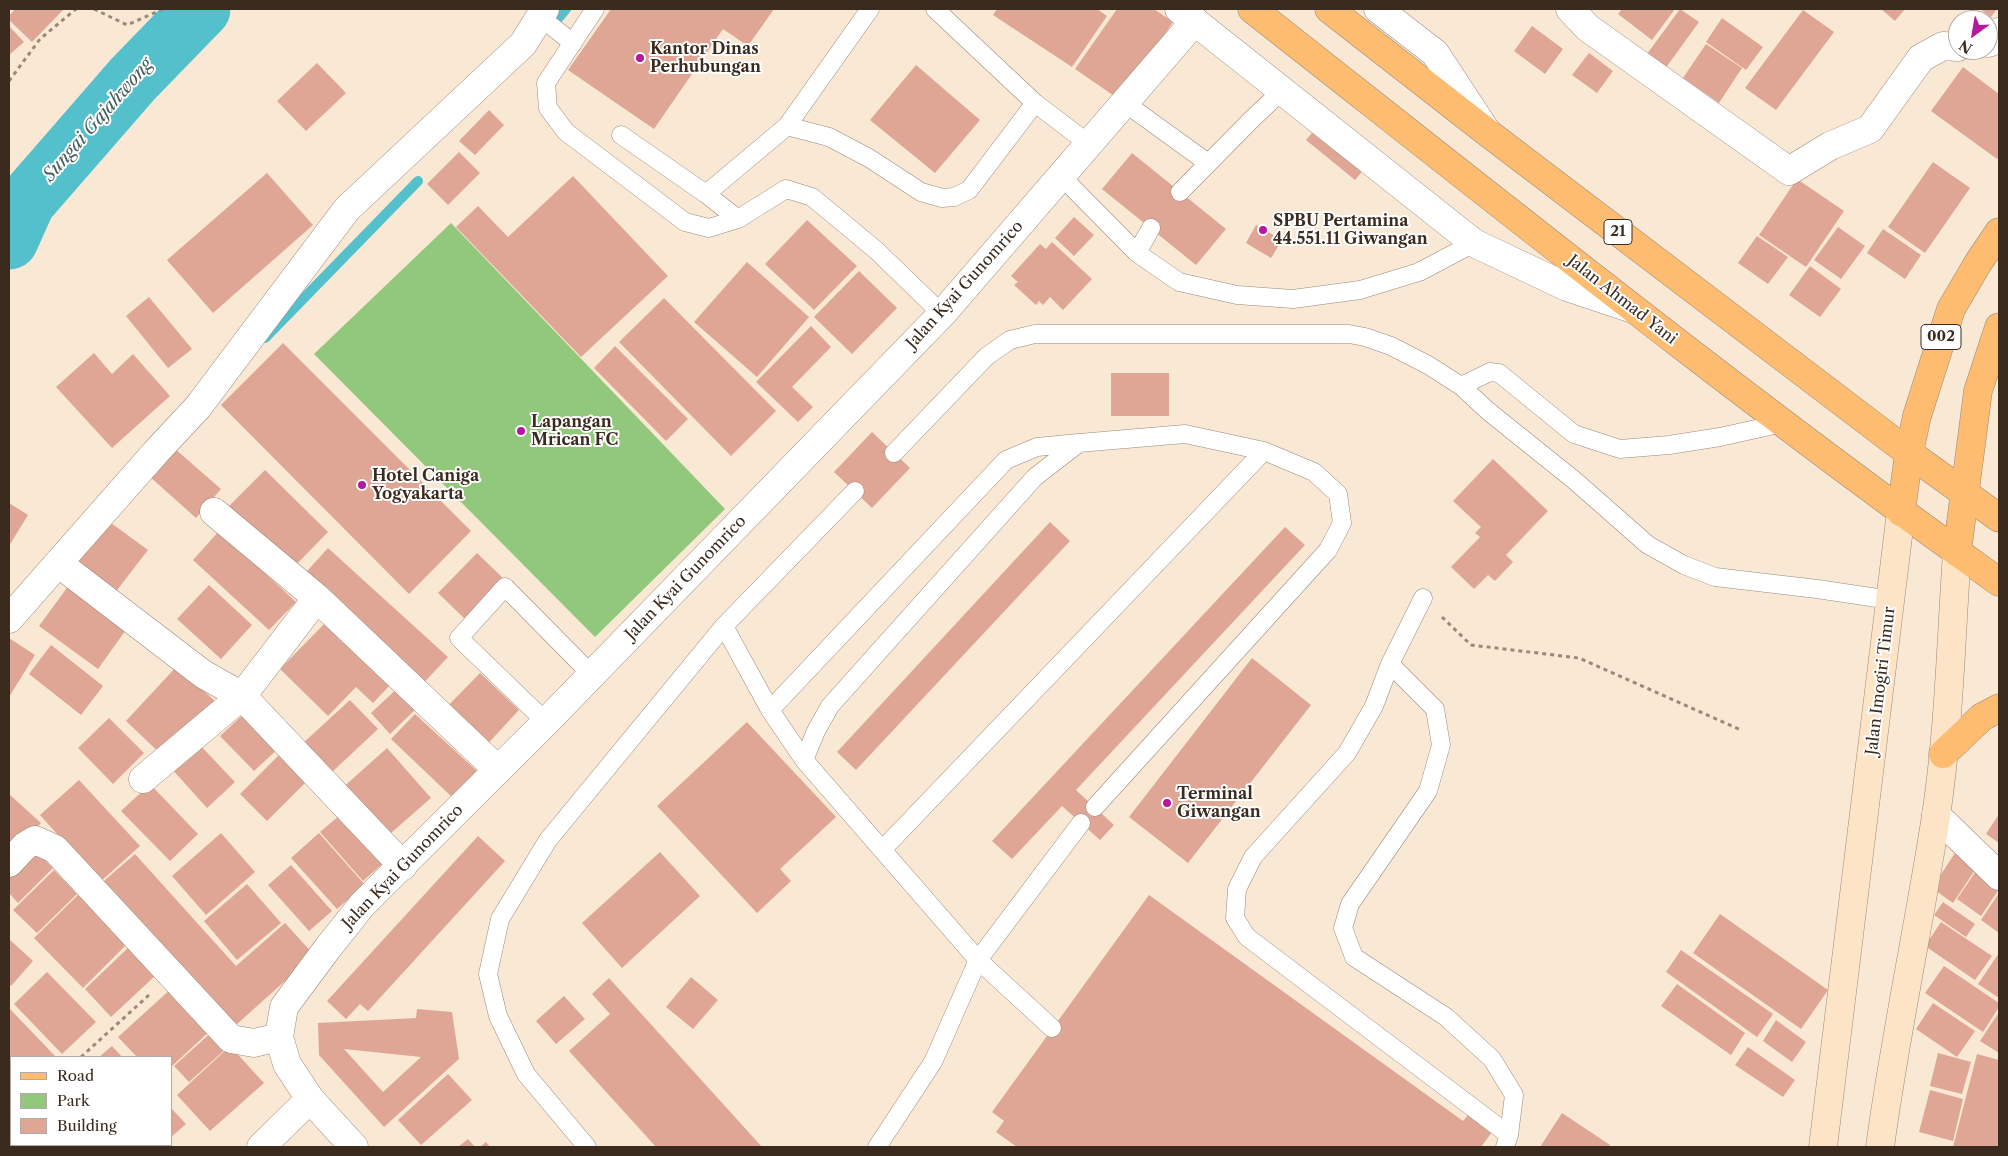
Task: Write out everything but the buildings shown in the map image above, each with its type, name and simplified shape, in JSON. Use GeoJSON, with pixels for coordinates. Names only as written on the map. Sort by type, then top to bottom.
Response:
{"type":"FeatureCollection","features":[{"type":"Feature","properties":{"kind":"main road","name":"Jalan Ahmad Yani"},"geometry":{"type":"LineString","coordinates":[[1252,9],[1632,309],[1901,512],[1999,582]]}},
{"type":"Feature","properties":{"kind":"main road","name":"21"},"geometry":{"type":"LineString","coordinates":[[1329,9],[1488,133],[1909,453],[1999,518]]}},
{"type":"Feature","properties":{"kind":"main road","name":"Jalan Imogiri Timur"},"geometry":{"type":"LineString","coordinates":[[1823,1147],[1909,453],[1917,416],[1951,309],[1999,232]]}},
{"type":"Feature","properties":{"kind":"main road"},"geometry":{"type":"LineString","coordinates":[[1884,1145],[1936,815],[1943,754],[1957,552],[1978,391],[1999,327]]}},
{"type":"Feature","properties":{"kind":"main road"},"geometry":{"type":"LineString","coordinates":[[1943,754],[1982,717],[1999,708]]}},
{"type":"Feature","properties":{"kind":"street"},"geometry":{"type":"LineString","coordinates":[[1378,9],[1435,53],[1488,133]]}},
{"type":"Feature","properties":{"kind":"street"},"geometry":{"type":"LineString","coordinates":[[1570,9],[1588,28],[1790,170],[1830,146],[1870,129],[1921,58],[1943,46],[1948,46]]}},
{"type":"Feature","properties":{"kind":"street"},"geometry":{"type":"LineString","coordinates":[[1187,15],[1474,243],[1567,286],[1632,309]]}},
{"type":"Feature","properties":{"kind":"street","name":"Jalan Kyai Gunomrico"},"geometry":{"type":"LineString","coordinates":[[354,1147],[310,1099],[287,1064],[279,1037],[284,1008],[311,971],[362,905],[546,722],[942,314],[1125,103],[1187,15]]}},
{"type":"Feature","properties":{"kind":"street"},"geometry":{"type":"LineString","coordinates":[[9,619],[198,407],[347,209],[523,44],[544,16]]}},
{"type":"Feature","properties":{"kind":"street"},"geometry":{"type":"LineString","coordinates":[[214,512],[317,598],[498,770]]}},
{"type":"Feature","properties":{"kind":"street"},"geometry":{"type":"LineString","coordinates":[[58,562],[204,674],[242,696],[402,866]]}},
{"type":"Feature","properties":{"kind":"street"},"geometry":{"type":"LineString","coordinates":[[143,779],[242,696],[317,598]]}},
{"type":"Feature","properties":{"kind":"street"},"geometry":{"type":"LineString","coordinates":[[1936,815],[1999,876]]}},
{"type":"Feature","properties":{"kind":"street"},"geometry":{"type":"LineString","coordinates":[[9,863],[25,846],[35,840],[55,849],[231,1039],[254,1043],[279,1037]]}},
{"type":"Feature","properties":{"kind":"street"},"geometry":{"type":"LineString","coordinates":[[261,1147],[310,1099]]}},
{"type":"Feature","properties":{"kind":"lane"},"geometry":{"type":"LineString","coordinates":[[595,9],[568,39],[546,83],[548,108],[566,132],[686,222],[709,228],[738,219],[786,189],[812,197],[877,251],[942,314]]}},
{"type":"Feature","properties":{"kind":"lane"},"geometry":{"type":"LineString","coordinates":[[706,194],[786,126],[870,9]]}},
{"type":"Feature","properties":{"kind":"lane"},"geometry":{"type":"LineString","coordinates":[[935,9],[1035,103],[1089,144]]}},
{"type":"Feature","properties":{"kind":"lane"},"geometry":{"type":"LineString","coordinates":[[544,16],[568,39]]}},
{"type":"Feature","properties":{"kind":"lane"},"geometry":{"type":"LineString","coordinates":[[1180,192],[1283,90]]}},
{"type":"Feature","properties":{"kind":"lane"},"geometry":{"type":"LineString","coordinates":[[786,126],[829,137],[869,158],[921,192],[942,198],[954,197],[969,190],[1035,103]]}},
{"type":"Feature","properties":{"kind":"lane"},"geometry":{"type":"LineString","coordinates":[[1125,103],[1208,163]]}},
{"type":"Feature","properties":{"kind":"lane"},"geometry":{"type":"LineString","coordinates":[[621,134],[738,219]]}},
{"type":"Feature","properties":{"kind":"lane"},"geometry":{"type":"LineString","coordinates":[[1061,176],[1137,253],[1179,282],[1237,295],[1293,299],[1360,290],[1419,272],[1474,243]]}},
{"type":"Feature","properties":{"kind":"lane"},"geometry":{"type":"LineString","coordinates":[[1137,253],[1151,228]]}},
{"type":"Feature","properties":{"kind":"lane"},"geometry":{"type":"LineString","coordinates":[[894,453],[987,356],[1010,340],[1035,334],[1349,334],[1392,346],[1428,365],[1461,386],[1488,411],[1574,480],[1648,544],[1684,565],[1715,578],[1817,589],[1891,600]]}},
{"type":"Feature","properties":{"kind":"lane"},"geometry":{"type":"LineString","coordinates":[[1461,386],[1490,372],[1500,373],[1574,434],[1620,449],[1720,437],[1784,423]]}},
{"type":"Feature","properties":{"kind":"lane"},"geometry":{"type":"LineString","coordinates":[[770,710],[1006,460],[1037,447],[1185,434],[1264,451],[1314,472],[1338,494],[1342,522],[1328,550],[1095,807]]}},
{"type":"Feature","properties":{"kind":"lane"},"geometry":{"type":"LineString","coordinates":[[804,760],[816,731],[830,706],[1035,477],[1080,443]]}},
{"type":"Feature","properties":{"kind":"lane"},"geometry":{"type":"LineString","coordinates":[[882,850],[1264,451]]}},
{"type":"Feature","properties":{"kind":"lane"},"geometry":{"type":"LineString","coordinates":[[587,1147],[526,1074],[498,1016],[488,974],[500,919],[548,840],[724,626],[855,492]]}},
{"type":"Feature","properties":{"kind":"lane"},"geometry":{"type":"LineString","coordinates":[[546,722],[459,638],[505,587],[592,675]]}},
{"type":"Feature","properties":{"kind":"lane"},"geometry":{"type":"LineString","coordinates":[[1390,664],[1435,708],[1442,745],[1428,791],[1350,904],[1343,928],[1354,957],[1446,1017],[1492,1059],[1514,1096],[1507,1141],[1247,937],[1235,918],[1237,889],[1253,858],[1348,753],[1374,706],[1390,664],[1423,598]]}},
{"type":"Feature","properties":{"kind":"lane"},"geometry":{"type":"LineString","coordinates":[[724,626],[770,710],[804,760],[978,960],[1052,1028]]}},
{"type":"Feature","properties":{"kind":"lane"},"geometry":{"type":"LineString","coordinates":[[877,1147],[933,1062],[978,960],[1081,823]]}},
{"type":"Feature","properties":{"kind":"path"},"geometry":{"type":"LineString","coordinates":[[9,81],[40,39],[76,9]]}},
{"type":"Feature","properties":{"kind":"path"},"geometry":{"type":"LineString","coordinates":[[94,9],[127,24],[163,9]]}},
{"type":"Feature","properties":{"kind":"path"},"geometry":{"type":"LineString","coordinates":[[1423,598],[1471,645],[1579,658],[1741,730]]}},
{"type":"Feature","properties":{"kind":"path"},"geometry":{"type":"LineString","coordinates":[[82,1056],[172,974]]}},
{"type":"Feature","properties":{"kind":"green space","name":"Lapangan Mrican FC"},"geometry":{"type":"Polygon","coordinates":[[[451,223],[725,509],[595,637],[314,354],[451,223]]]}},
{"type":"Feature","properties":{"kind":"waterway","name":"Sungai Gajahwong"},"geometry":{"type":"LineString","coordinates":[[9,240],[26,202],[133,79],[201,9]]}},
{"type":"Feature","properties":{"kind":"waterway"},"geometry":{"type":"LineString","coordinates":[[549,29],[566,9]]}},
{"type":"Feature","properties":{"kind":"waterway"},"geometry":{"type":"LineString","coordinates":[[265,338],[418,181]]}},
{"type":"Feature","properties":{"kind":"place","name":"Kantor Dinas Perhubungan"},"geometry":{"type":"Point","coordinates":[640,58]}},
{"type":"Feature","properties":{"kind":"place","name":"SPBU Pertamina 44.551.11 Giwangan"},"geometry":{"type":"Point","coordinates":[1263,230]}},
{"type":"Feature","properties":{"kind":"place","name":"Lapangan Mrican FC"},"geometry":{"type":"Point","coordinates":[521,431]}},
{"type":"Feature","properties":{"kind":"place","name":"Hotel Caniga Yogyakarta"},"geometry":{"type":"Point","coordinates":[362,485]}},
{"type":"Feature","properties":{"kind":"place","name":"Terminal Giwangan"},"geometry":{"type":"Point","coordinates":[1167,803]}}]}
